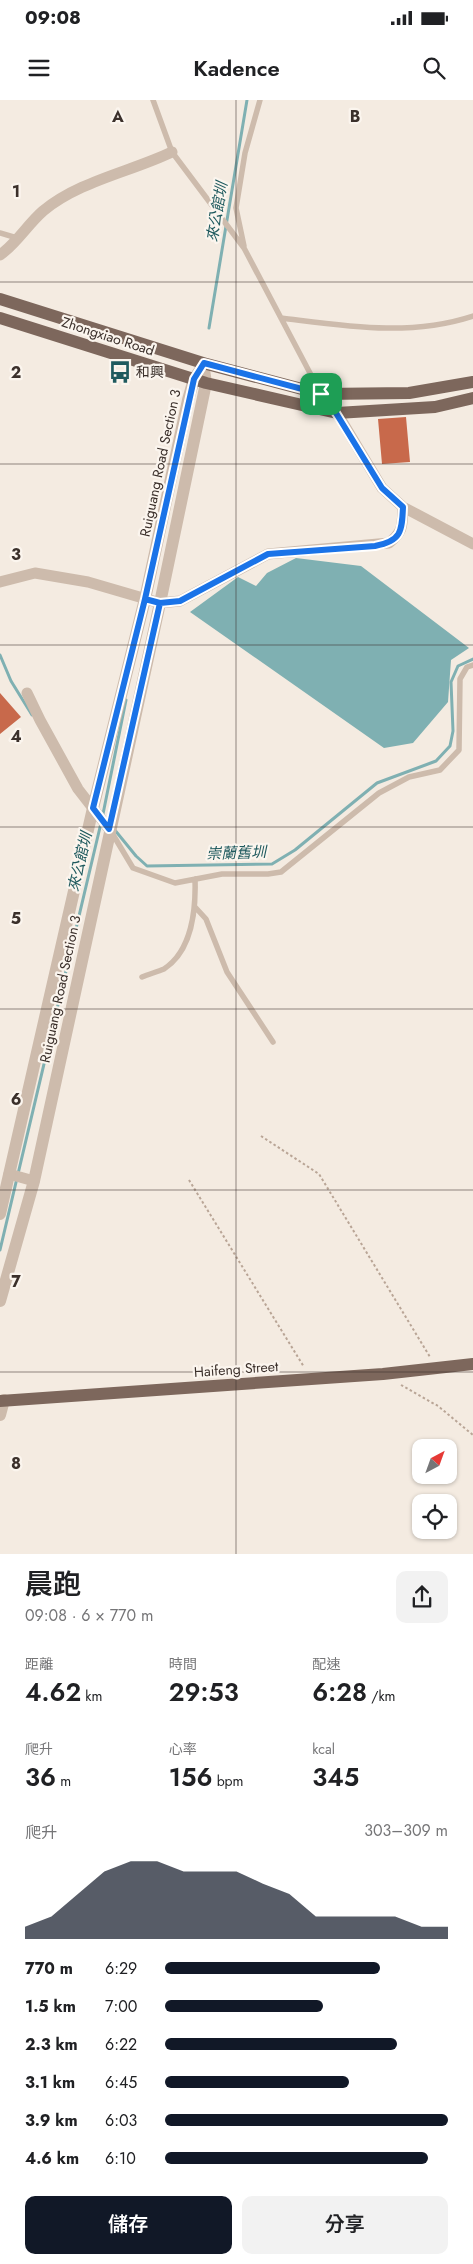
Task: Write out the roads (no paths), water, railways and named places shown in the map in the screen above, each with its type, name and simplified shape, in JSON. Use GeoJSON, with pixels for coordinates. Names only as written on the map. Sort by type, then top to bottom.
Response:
{"type":"FeatureCollection","features":[{"type":"Feature","properties":{"kind":"main road","name":"Zhongxiao Road"},"geometry":{"type":"LineString","coordinates":[[0,299],[204,363],[321,394],[409,393],[473,382]]}},
{"type":"Feature","properties":{"kind":"main road","name":"Zhongxiao Road"},"geometry":{"type":"LineString","coordinates":[[0,318],[200,381],[336,413],[435,407],[473,398]]}},
{"type":"Feature","properties":{"kind":"main road","name":"Haifeng Street"},"geometry":{"type":"LineString","coordinates":[[2,1400],[383,1374],[473,1364]]}},
{"type":"Feature","properties":{"kind":"street"},"geometry":{"type":"LineString","coordinates":[[0,255],[12,246],[43,211],[68,195],[98,180],[143,166],[172,152]]}},
{"type":"Feature","properties":{"kind":"street","name":"Ruiguang Road Section 3"},"geometry":{"type":"LineString","coordinates":[[0,1214],[93,808],[204,363]]}},
{"type":"Feature","properties":{"kind":"street","name":"Ruiguang Road Section 3"},"geometry":{"type":"LineString","coordinates":[[0,1301],[34,1181],[109,829],[160,603],[200,381]]}},
{"type":"Feature","properties":{"kind":"street"},"geometry":{"type":"LineString","coordinates":[[321,394],[336,413],[382,488],[403,507],[473,544]]}},
{"type":"Feature","properties":{"kind":"street"},"geometry":{"type":"LineString","coordinates":[[0,582],[35,573],[88,582],[160,603],[180,601],[268,554],[389,543],[399,535],[402,527],[403,507]]}},
{"type":"Feature","properties":{"kind":"street"},"geometry":{"type":"LineString","coordinates":[[27,693],[78,789],[109,829]]}},
{"type":"Feature","properties":{"kind":"street"},"geometry":{"type":"LineString","coordinates":[[9,1174],[34,1181]]}},
{"type":"Feature","properties":{"kind":"street"},"geometry":{"type":"LineString","coordinates":[[0,1415],[2,1400]]}},
{"type":"Feature","properties":{"kind":"lane"},"geometry":{"type":"LineString","coordinates":[[153,100],[172,152],[244,248],[321,394]]}},
{"type":"Feature","properties":{"kind":"lane"},"geometry":{"type":"LineString","coordinates":[[244,248],[236,208],[245,153],[260,100]]}},
{"type":"Feature","properties":{"kind":"lane"},"geometry":{"type":"LineString","coordinates":[[0,233],[18,239]]}},
{"type":"Feature","properties":{"kind":"lane"},"geometry":{"type":"LineString","coordinates":[[281,318],[380,330],[448,325],[473,316]]}},
{"type":"Feature","properties":{"kind":"lane"},"geometry":{"type":"LineString","coordinates":[[109,829],[133,868],[175,882],[222,874],[268,874],[281,872],[379,793],[409,777],[440,770],[459,750],[460,679],[467,667],[473,665]]}},
{"type":"Feature","properties":{"kind":"lane"},"geometry":{"type":"LineString","coordinates":[[142,977],[164,968],[184,948],[196,907],[195,879]]}},
{"type":"Feature","properties":{"kind":"lane"},"geometry":{"type":"LineString","coordinates":[[196,907],[206,919],[227,972],[273,1042]]}},
{"type":"Feature","properties":{"kind":"water"},"geometry":{"type":"Polygon","coordinates":[[[296,558],[361,566],[469,648],[451,660],[448,702],[413,743],[384,748],[190,612],[238,577],[256,586],[267,573],[296,558]]]}},
{"type":"Feature","properties":{"kind":"waterway","name":"來公館圳"},"geometry":{"type":"LineString","coordinates":[[209,328],[247,100]]}},
{"type":"Feature","properties":{"kind":"waterway","name":"崇蘭舊圳"},"geometry":{"type":"LineString","coordinates":[[0,655],[11,681],[32,715]]}},
{"type":"Feature","properties":{"kind":"waterway","name":"崇蘭舊圳"},"geometry":{"type":"LineString","coordinates":[[114,829],[136,856],[147,866],[272,864],[295,850],[377,783],[436,761],[450,746],[453,731],[451,682],[458,666],[473,659]]}},
{"type":"Feature","properties":{"kind":"waterway","name":"來公館圳"},"geometry":{"type":"LineString","coordinates":[[103,814],[126,700]]}},
{"type":"Feature","properties":{"kind":"waterway","name":"來公館圳"},"geometry":{"type":"LineString","coordinates":[[0,1250],[101,823]]}},
{"type":"Feature","properties":{"kind":"place","name":"和興"},"geometry":{"type":"Point","coordinates":[120,372]}}]}
